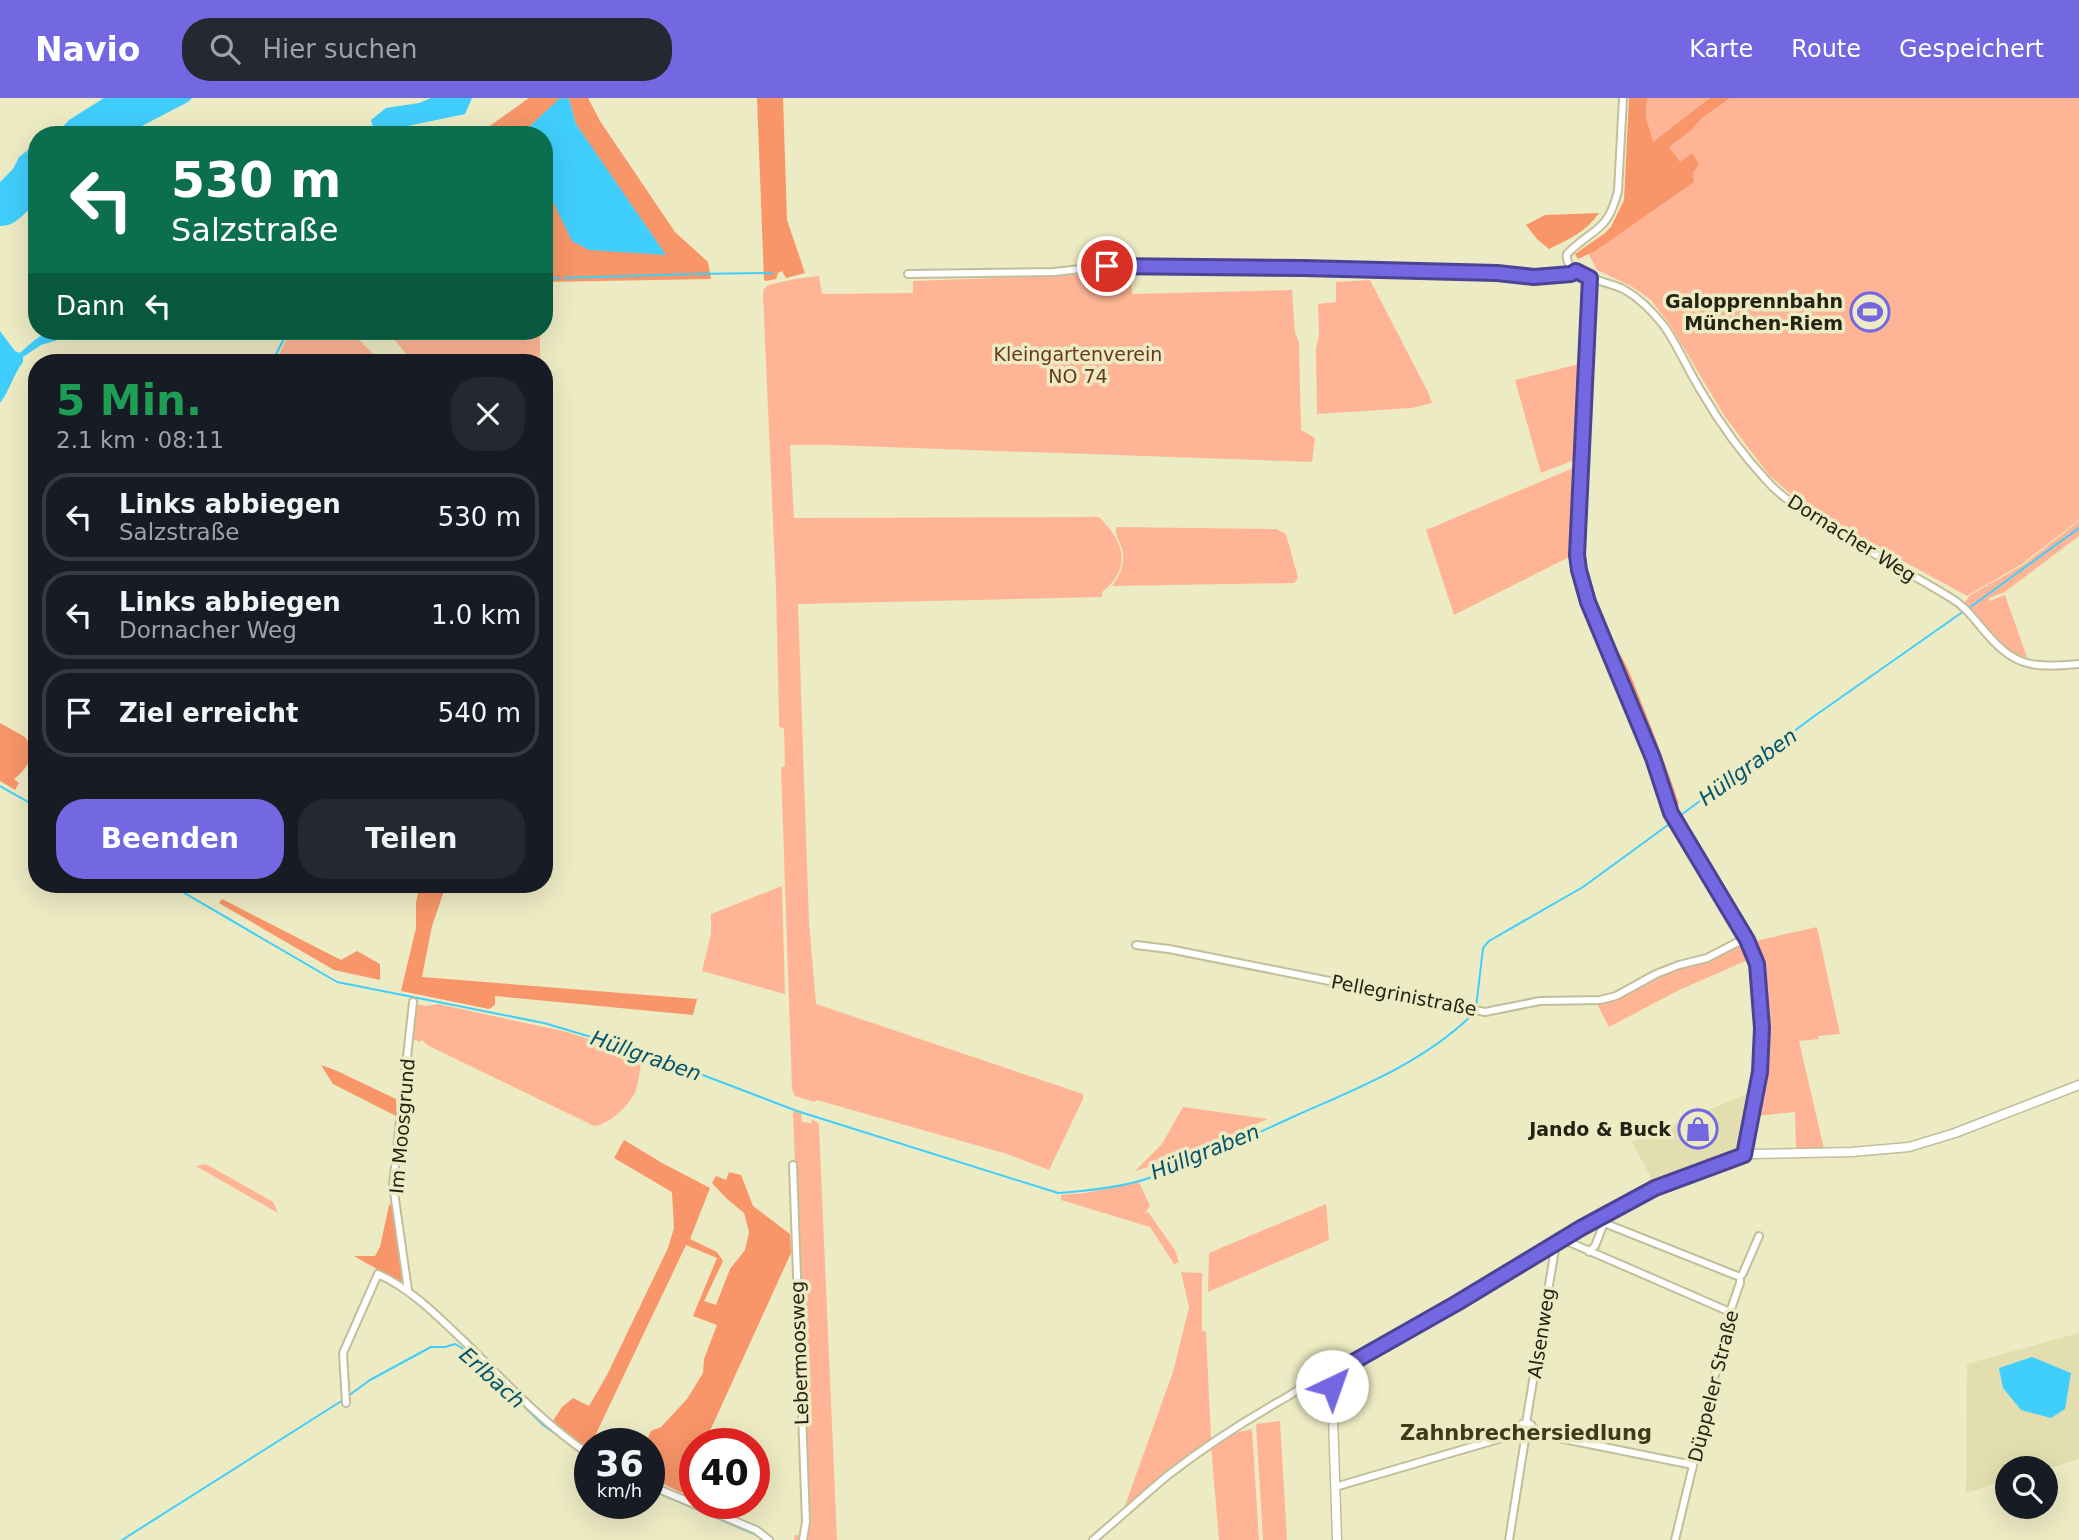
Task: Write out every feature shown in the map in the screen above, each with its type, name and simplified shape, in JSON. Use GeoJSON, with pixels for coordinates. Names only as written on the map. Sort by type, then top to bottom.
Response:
{"type":"FeatureCollection","features":[{"type":"Feature","properties":{"kind":"street","name":"Dornacher Weg"},"geometry":{"type":"LineString","coordinates":[[1623,98],[1618,191],[1614,206],[1600,229],[1570,250],[1565,258],[1567,263],[1590,278],[1623,289],[1652,312],[1664,327],[1720,420],[1768,482],[1787,499],[1864,550],[1951,597],[1969,613],[1997,646],[2017,660],[2038,666],[2079,664]]}},
{"type":"Feature","properties":{"kind":"street"},"geometry":{"type":"LineString","coordinates":[[908,274],[1054,272],[1135,265],[1497,273],[1534,277],[1571,274],[1576,271]]}},
{"type":"Feature","properties":{"kind":"street"},"geometry":{"type":"LineString","coordinates":[[1590,278],[1577,555],[1579,570],[1588,602],[1653,758],[1672,814],[1747,940],[1757,964],[1762,1028],[1760,1072],[1744,1155]]}},
{"type":"Feature","properties":{"kind":"street","name":"Pellegrinistraße"},"geometry":{"type":"LineString","coordinates":[[1136,945],[1169,949],[1485,1012],[1540,1001],[1600,1000],[1616,996],[1656,974],[1707,958],[1747,940]]}},
{"type":"Feature","properties":{"kind":"street","name":"Im Moosgrund"},"geometry":{"type":"LineString","coordinates":[[408,1290],[393,1185],[414,1002]]}},
{"type":"Feature","properties":{"kind":"street"},"geometry":{"type":"LineString","coordinates":[[1337,1540],[1332,1430],[1334,1380],[1346,1366],[1655,1188],[1744,1155],[1862,1152],[1909,1147],[1955,1133],[2079,1085]]}},
{"type":"Feature","properties":{"kind":"street","name":"Lebermoosweg"},"geometry":{"type":"LineString","coordinates":[[793,1165],[806,1522],[803,1540]]}},
{"type":"Feature","properties":{"kind":"street"},"geometry":{"type":"LineString","coordinates":[[1589,1252],[1595,1246],[1602,1220]]}},
{"type":"Feature","properties":{"kind":"street"},"geometry":{"type":"LineString","coordinates":[[1602,1220],[1740,1277]]}},
{"type":"Feature","properties":{"kind":"street","name":"Düppeler Straße"},"geometry":{"type":"LineString","coordinates":[[1675,1540],[1730,1312],[1740,1277],[1759,1236]]}},
{"type":"Feature","properties":{"kind":"street"},"geometry":{"type":"LineString","coordinates":[[1559,1241],[1730,1312]]}},
{"type":"Feature","properties":{"kind":"street","name":"Alsenweg"},"geometry":{"type":"LineString","coordinates":[[1519,1433],[1520,1426],[1526,1423],[1559,1241]]}},
{"type":"Feature","properties":{"kind":"street"},"geometry":{"type":"LineString","coordinates":[[346,1403],[344,1353],[378,1274],[408,1290],[574,1443]]}},
{"type":"Feature","properties":{"kind":"street"},"geometry":{"type":"LineString","coordinates":[[1093,1540],[1214,1441],[1314,1382],[1324,1378],[1334,1380]]}},
{"type":"Feature","properties":{"kind":"street"},"geometry":{"type":"LineString","coordinates":[[1525,1439],[1532,1437],[1534,1433],[1533,1426],[1526,1423]]}},
{"type":"Feature","properties":{"kind":"street"},"geometry":{"type":"LineString","coordinates":[[1335,1487],[1519,1433],[1525,1439]]}},
{"type":"Feature","properties":{"kind":"street"},"geometry":{"type":"LineString","coordinates":[[1534,1433],[1693,1465]]}},
{"type":"Feature","properties":{"kind":"street"},"geometry":{"type":"LineString","coordinates":[[1509,1540],[1525,1439]]}},
{"type":"Feature","properties":{"kind":"street"},"geometry":{"type":"LineString","coordinates":[[665,1492],[749,1527],[769,1540]]}},
{"type":"Feature","properties":{"kind":"shaded area"},"geometry":{"type":"Polygon","coordinates":[[[529,98],[588,98],[600,121],[675,232],[708,262],[711,279],[553,282],[553,201],[573,241],[590,250],[576,124],[569,99],[560,99],[530,126],[490,126],[529,98]]]}},
{"type":"Feature","properties":{"kind":"shaded area"},"geometry":{"type":"Polygon","coordinates":[[[757,98],[783,98],[787,220],[805,273],[786,278],[782,271],[776,279],[766,281],[764,280],[757,98]]]}},
{"type":"Feature","properties":{"kind":"shaded area"},"geometry":{"type":"Polygon","coordinates":[[[1629,98],[1647,98],[1646,118],[1653,142],[1710,98],[1730,98],[1669,147],[1680,162],[1692,153],[1699,164],[1693,173],[1694,182],[1595,251],[1578,259],[1575,254],[1611,227],[1624,200],[1629,98]]]}},
{"type":"Feature","properties":{"kind":"shaded area"},"geometry":{"type":"Polygon","coordinates":[[[1599,213],[1583,230],[1549,249],[1526,225],[1545,215],[1599,213]]]}},
{"type":"Feature","properties":{"kind":"shaded area"},"geometry":{"type":"Polygon","coordinates":[[[1609,641],[1628,668],[1655,738],[1679,804],[1672,807],[1609,641]]]}},
{"type":"Feature","properties":{"kind":"shaded area"},"geometry":{"type":"Polygon","coordinates":[[[0,723],[25,737],[28,742],[28,764],[14,779],[19,783],[15,790],[0,781],[0,723]]]}},
{"type":"Feature","properties":{"kind":"shaded area"},"geometry":{"type":"Polygon","coordinates":[[[418,893],[443,893],[432,926],[422,977],[697,999],[693,1015],[495,996],[495,1005],[489,1009],[401,991],[416,928],[418,893]]]}},
{"type":"Feature","properties":{"kind":"shaded area"},"geometry":{"type":"Polygon","coordinates":[[[222,899],[341,960],[357,951],[380,964],[380,980],[334,970],[219,903],[222,899]]]}},
{"type":"Feature","properties":{"kind":"shaded area"},"geometry":{"type":"Polygon","coordinates":[[[321,1065],[396,1099],[396,1116],[333,1084],[321,1065]]]}},
{"type":"Feature","properties":{"kind":"shaded area"},"geometry":{"type":"Polygon","coordinates":[[[1754,1091],[1740,1152],[1655,1185],[1632,1142],[1754,1091]]]}},
{"type":"Feature","properties":{"kind":"shaded area"},"geometry":{"type":"Polygon","coordinates":[[[624,1140],[710,1188],[690,1239],[717,1252],[723,1261],[704,1301],[716,1305],[730,1269],[745,1250],[749,1232],[744,1213],[712,1183],[716,1176],[726,1180],[729,1172],[741,1175],[753,1206],[790,1234],[791,1253],[711,1428],[679,1428],[679,1492],[665,1485],[665,1428],[658,1428],[687,1399],[703,1373],[704,1359],[717,1325],[693,1316],[717,1258],[686,1245],[599,1428],[574,1428],[574,1438],[553,1421],[562,1407],[573,1398],[589,1406],[607,1375],[668,1248],[674,1228],[672,1192],[614,1158],[624,1140]]]}},
{"type":"Feature","properties":{"kind":"shaded area"},"geometry":{"type":"Polygon","coordinates":[[[392,1204],[405,1285],[354,1256],[375,1256],[380,1247],[389,1205],[392,1204]]]}},
{"type":"Feature","properties":{"kind":"shaded area"},"geometry":{"type":"Polygon","coordinates":[[[2079,1333],[2079,1459],[2058,1465],[2058,1456],[1995,1456],[1995,1484],[1966,1493],[1967,1364],[2079,1333]]]}},
{"type":"Feature","properties":{"kind":"green space","name":"Galopprennbahn München-Riem"},"geometry":{"type":"Polygon","coordinates":[[[1647,98],[2079,98],[2079,520],[2022,564],[1967,596],[1848,531],[1794,497],[1769,475],[1725,417],[1670,325],[1651,300],[1631,286],[1597,270],[1587,251],[1622,221],[1644,176],[1647,98]]]}},
{"type":"Feature","properties":{"kind":"green space","name":"Kleingartenverein NO 74"},"geometry":{"type":"Polygon","coordinates":[[[1131,273],[1132,294],[1292,290],[1295,333],[1299,342],[1301,430],[1315,438],[1312,462],[790,445],[794,518],[1099,517],[1119,545],[1121,564],[1112,583],[1102,592],[1102,597],[798,604],[809,923],[816,1004],[1083,1094],[1049,1170],[1007,1154],[817,1100],[814,1102],[795,1096],[792,1089],[781,768],[785,766],[784,728],[779,727],[763,294],[768,285],[819,276],[822,294],[913,293],[913,281],[1131,273]]]}},
{"type":"Feature","properties":{"kind":"green space"},"geometry":{"type":"Polygon","coordinates":[[[1370,280],[1432,403],[1412,408],[1317,414],[1318,304],[1336,302],[1336,282],[1370,280]]]}},
{"type":"Feature","properties":{"kind":"green space"},"geometry":{"type":"Polygon","coordinates":[[[286,340],[359,340],[373,354],[279,354],[286,340]]]}},
{"type":"Feature","properties":{"kind":"green space"},"geometry":{"type":"Polygon","coordinates":[[[395,340],[540,340],[540,354],[406,354],[395,340]]]}},
{"type":"Feature","properties":{"kind":"green space"},"geometry":{"type":"Polygon","coordinates":[[[1583,363],[1579,454],[1574,460],[1541,473],[1515,380],[1583,363]]]}},
{"type":"Feature","properties":{"kind":"green space"},"geometry":{"type":"Polygon","coordinates":[[[1573,468],[1579,472],[1573,555],[1454,615],[1426,530],[1573,468]]]}},
{"type":"Feature","properties":{"kind":"green space"},"geometry":{"type":"Polygon","coordinates":[[[2079,521],[2079,536],[2005,592],[1989,598],[1990,601],[2005,595],[2028,660],[2018,656],[2001,643],[1964,604],[1969,596],[2023,565],[2079,521]]]}},
{"type":"Feature","properties":{"kind":"green space"},"geometry":{"type":"Polygon","coordinates":[[[1116,527],[1276,529],[1286,534],[1298,578],[1294,583],[1112,586],[1123,564],[1116,527]]]}},
{"type":"Feature","properties":{"kind":"green space"},"geometry":{"type":"Polygon","coordinates":[[[782,886],[785,994],[702,971],[711,934],[711,914],[782,886]]]}},
{"type":"Feature","properties":{"kind":"green space"},"geometry":{"type":"Polygon","coordinates":[[[1817,927],[1840,1034],[1799,1041],[1824,1149],[1796,1150],[1795,1112],[1757,1116],[1764,1063],[1758,963],[1751,942],[1817,927]]]}},
{"type":"Feature","properties":{"kind":"green space"},"geometry":{"type":"Polygon","coordinates":[[[1746,944],[1751,956],[1748,960],[1679,990],[1609,1027],[1596,1002],[1656,975],[1722,954],[1746,944]]]}},
{"type":"Feature","properties":{"kind":"green space"},"geometry":{"type":"Polygon","coordinates":[[[416,1004],[438,1004],[567,1032],[642,1057],[636,1090],[619,1113],[594,1126],[427,1045],[422,1040],[420,1042],[413,1039],[416,1004]]]}},
{"type":"Feature","properties":{"kind":"green space"},"geometry":{"type":"Polygon","coordinates":[[[1183,1107],[1268,1119],[1170,1160],[1135,1171],[1162,1144],[1183,1107]]]}},
{"type":"Feature","properties":{"kind":"green space"},"geometry":{"type":"Polygon","coordinates":[[[793,1111],[801,1113],[802,1122],[811,1123],[812,1119],[819,1124],[837,1540],[794,1540],[795,1535],[809,1536],[793,1111]]]}},
{"type":"Feature","properties":{"kind":"green space"},"geometry":{"type":"Polygon","coordinates":[[[206,1164],[273,1202],[278,1213],[196,1166],[206,1164]]]}},
{"type":"Feature","properties":{"kind":"green space"},"geometry":{"type":"Polygon","coordinates":[[[1139,1182],[1150,1206],[1144,1215],[1148,1212],[1175,1250],[1179,1262],[1174,1264],[1150,1227],[1061,1200],[1061,1195],[1139,1182]]]}},
{"type":"Feature","properties":{"kind":"green space"},"geometry":{"type":"Polygon","coordinates":[[[1326,1204],[1329,1240],[1208,1292],[1209,1253],[1326,1204]]]}},
{"type":"Feature","properties":{"kind":"green space"},"geometry":{"type":"Polygon","coordinates":[[[1181,1272],[1202,1273],[1202,1331],[1206,1332],[1211,1439],[1123,1511],[1173,1372],[1189,1307],[1181,1272]]]}},
{"type":"Feature","properties":{"kind":"green space"},"geometry":{"type":"Polygon","coordinates":[[[1280,1421],[1287,1540],[1263,1540],[1256,1424],[1280,1421]]]}},
{"type":"Feature","properties":{"kind":"green space"},"geometry":{"type":"Polygon","coordinates":[[[1252,1429],[1259,1540],[1219,1540],[1211,1446],[1230,1434],[1252,1429]]]}},
{"type":"Feature","properties":{"kind":"water"},"geometry":{"type":"Polygon","coordinates":[[[104,98],[192,98],[142,126],[64,126],[104,98]]]}},
{"type":"Feature","properties":{"kind":"water"},"geometry":{"type":"Polygon","coordinates":[[[431,98],[472,98],[465,114],[408,126],[373,126],[371,120],[386,108],[419,103],[431,98]]]}},
{"type":"Feature","properties":{"kind":"water"},"geometry":{"type":"Polygon","coordinates":[[[560,98],[569,99],[576,124],[666,255],[589,250],[572,241],[553,202],[553,126],[530,126],[560,98]]]}},
{"type":"Feature","properties":{"kind":"water"},"geometry":{"type":"Polygon","coordinates":[[[28,150],[28,210],[11,224],[0,226],[0,182],[13,169],[19,157],[28,150]]]}},
{"type":"Feature","properties":{"kind":"water"},"geometry":{"type":"Polygon","coordinates":[[[0,331],[15,351],[20,353],[35,340],[58,340],[41,345],[23,357],[23,362],[0,403],[0,331]]]}},
{"type":"Feature","properties":{"kind":"water"},"geometry":{"type":"Polygon","coordinates":[[[2032,1357],[2071,1373],[2065,1409],[2051,1418],[2021,1410],[2003,1388],[1999,1368],[2032,1357]]]}},
{"type":"Feature","properties":{"kind":"waterway"},"geometry":{"type":"LineString","coordinates":[[694,274],[772,273]]}},
{"type":"Feature","properties":{"kind":"waterway"},"geometry":{"type":"LineString","coordinates":[[564,278],[691,274]]}},
{"type":"Feature","properties":{"kind":"waterway"},"geometry":{"type":"LineString","coordinates":[[553,278],[559,278]]}},
{"type":"Feature","properties":{"kind":"waterway"},"geometry":{"type":"LineString","coordinates":[[276,354],[283,340]]}},
{"type":"Feature","properties":{"kind":"waterway","name":"Hüllgraben"},"geometry":{"type":"LineString","coordinates":[[1969,608],[2079,528]]}},
{"type":"Feature","properties":{"kind":"waterway","name":"Hüllgraben"},"geometry":{"type":"LineString","coordinates":[[1677,818],[1813,717],[1964,611]]}},
{"type":"Feature","properties":{"kind":"waterway","name":"Hüllgraben"},"geometry":{"type":"LineString","coordinates":[[0,786],[28,802]]}},
{"type":"Feature","properties":{"kind":"waterway","name":"Hüllgraben"},"geometry":{"type":"LineString","coordinates":[[1476,1008],[1483,948],[1489,941],[1583,887],[1672,822]]}},
{"type":"Feature","properties":{"kind":"waterway","name":"Hüllgraben"},"geometry":{"type":"LineString","coordinates":[[184,893],[337,982],[544,1023],[645,1053],[797,1111],[1058,1193],[1133,1183],[1201,1159],[1390,1072],[1434,1046],[1474,1013]]}},
{"type":"Feature","properties":{"kind":"waterway","name":"Erlbach"},"geometry":{"type":"LineString","coordinates":[[348,1396],[370,1380],[431,1347],[455,1344],[470,1353],[543,1425],[574,1447]]}},
{"type":"Feature","properties":{"kind":"waterway","name":"Erlbach"},"geometry":{"type":"LineString","coordinates":[[122,1540],[343,1400]]}},
{"type":"Feature","properties":{"kind":"waterway"},"geometry":{"type":"LineString","coordinates":[[665,1496],[761,1537]]}},
{"type":"Feature","properties":{"kind":"place","name":"Galopprennbahn München-Riem"},"geometry":{"type":"Point","coordinates":[1870,312]}},
{"type":"Feature","properties":{"kind":"place","name":"Jando & Buck"},"geometry":{"type":"Point","coordinates":[1698,1129]}},
{"type":"Feature","properties":{"kind":"district","name":"Zahnbrechersiedlung"},"geometry":{"type":"Point","coordinates":[1526,1433]}},
{"type":"Feature","properties":{"kind":"route"},"geometry":{"type":"LineString","coordinates":[[1107,266],[1303,268],[1497,273],[1534,277],[1571,274],[1576,271],[1590,278],[1577,555],[1582,584],[1653,758],[1671,813],[1747,940],[1757,964],[1762,1028],[1760,1072],[1744,1155],[1655,1188],[1601,1217],[1346,1366],[1336,1375],[1332,1386]]}}]}
